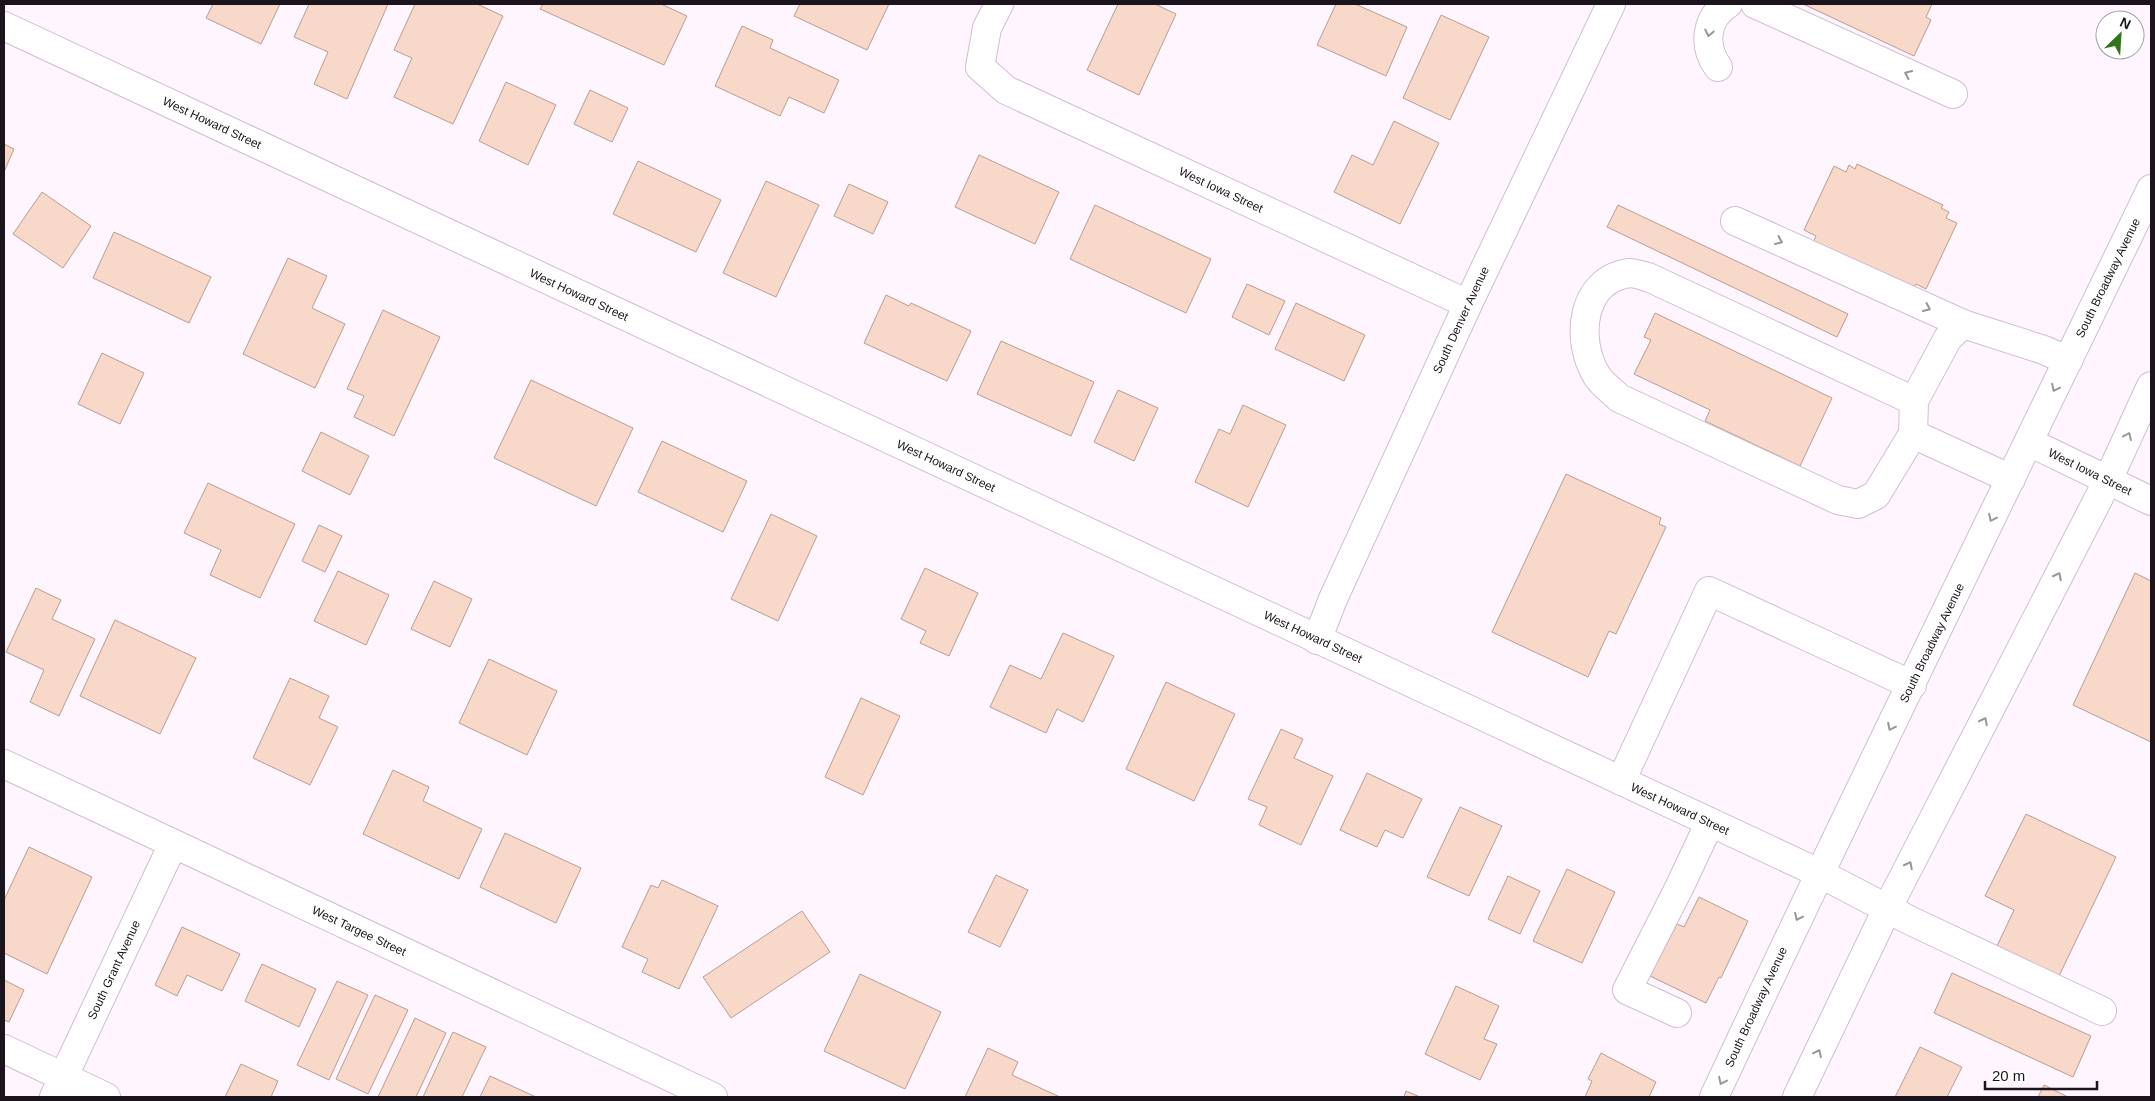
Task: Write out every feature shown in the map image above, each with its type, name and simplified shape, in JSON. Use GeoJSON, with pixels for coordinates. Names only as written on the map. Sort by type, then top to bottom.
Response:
{"type":"FeatureCollection","features":[{"type":"Feature","properties":{"kind":"street","name":"West Iowa Street"},"geometry":{"type":"LineString","coordinates":[[998,4],[987,28],[980,67],[1006,90],[1468,304]]}},
{"type":"Feature","properties":{"kind":"street","name":"South Denver Avenue"},"geometry":{"type":"LineString","coordinates":[[1317,640],[1333,599],[1468,304],[1611,4]]}},
{"type":"Feature","properties":{"kind":"street"},"geometry":{"type":"LineString","coordinates":[[1718,67],[1711,57],[1707,41],[1712,22],[1721,8],[1728,4]]}},
{"type":"Feature","properties":{"kind":"street"},"geometry":{"type":"LineString","coordinates":[[1755,4],[1953,94]]}},
{"type":"Feature","properties":{"kind":"street","name":"West Howard Street"},"geometry":{"type":"LineString","coordinates":[[4,26],[1710,822],[2102,1011]]}},
{"type":"Feature","properties":{"kind":"street","name":"South Broadway Avenue"},"geometry":{"type":"LineString","coordinates":[[1714,1097],[1818,873],[1912,685],[2151,189]]}},
{"type":"Feature","properties":{"kind":"street"},"geometry":{"type":"LineString","coordinates":[[1735,221],[1962,324],[2044,350],[2068,361]]}},
{"type":"Feature","properties":{"kind":"street"},"geometry":{"type":"LineString","coordinates":[[1914,400],[1648,277],[1631,273],[1612,278],[1596,292],[1587,307],[1583,330],[1586,350],[1597,377],[1619,398],[1838,500],[1858,504],[1876,494],[1913,434],[1914,400],[1948,338],[1962,324]]}},
{"type":"Feature","properties":{"kind":"street"},"geometry":{"type":"LineString","coordinates":[[1797,1097],[1887,908],[2108,480],[2151,386]]}},
{"type":"Feature","properties":{"kind":"street"},"geometry":{"type":"LineString","coordinates":[[1913,434],[2011,479]]}},
{"type":"Feature","properties":{"kind":"street","name":"West Iowa Street"},"geometry":{"type":"LineString","coordinates":[[2029,442],[2151,501]]}},
{"type":"Feature","properties":{"kind":"street"},"geometry":{"type":"LineString","coordinates":[[1621,781],[1709,591],[1912,685]]}},
{"type":"Feature","properties":{"kind":"street","name":"West Targee Street"},"geometry":{"type":"LineString","coordinates":[[4,764],[713,1097]]}},
{"type":"Feature","properties":{"kind":"street"},"geometry":{"type":"LineString","coordinates":[[1677,1013],[1627,990],[1710,822]]}},
{"type":"Feature","properties":{"kind":"street","name":"South Grant Avenue"},"geometry":{"type":"LineString","coordinates":[[59,1087],[173,844]]}},
{"type":"Feature","properties":{"kind":"street"},"geometry":{"type":"LineString","coordinates":[[4,1049],[59,1087],[106,1097]]}},
{"type":"Feature","properties":{"kind":"building"},"geometry":{"type":"Polygon","coordinates":[[[213,4],[280,4],[261,44],[206,18],[213,4]]]}},
{"type":"Feature","properties":{"kind":"building"},"geometry":{"type":"Polygon","coordinates":[[[309,4],[388,4],[347,99],[314,84],[328,52],[294,37],[309,4]]]}},
{"type":"Feature","properties":{"kind":"building"},"geometry":{"type":"Polygon","coordinates":[[[415,4],[477,4],[503,16],[453,124],[394,97],[412,58],[394,50],[415,4]]]}},
{"type":"Feature","properties":{"kind":"building"},"geometry":{"type":"Polygon","coordinates":[[[543,4],[661,4],[687,16],[664,65],[540,9],[543,4]]]}},
{"type":"Feature","properties":{"kind":"building"},"geometry":{"type":"Polygon","coordinates":[[[800,4],[889,4],[867,50],[794,16],[800,4]]]}},
{"type":"Feature","properties":{"kind":"building"},"geometry":{"type":"Polygon","coordinates":[[[1118,4],[1155,4],[1176,14],[1139,95],[1087,70],[1118,4]]]}},
{"type":"Feature","properties":{"kind":"building"},"geometry":{"type":"Polygon","coordinates":[[[1336,4],[1355,4],[1407,27],[1386,76],[1317,45],[1336,4]]]}},
{"type":"Feature","properties":{"kind":"building"},"geometry":{"type":"Polygon","coordinates":[[[1803,4],[1932,4],[1926,17],[1931,20],[1914,56],[1803,4]]]}},
{"type":"Feature","properties":{"kind":"building"},"geometry":{"type":"Polygon","coordinates":[[[1441,15],[1489,37],[1450,120],[1403,98],[1441,15]]]}},
{"type":"Feature","properties":{"kind":"building"},"geometry":{"type":"Polygon","coordinates":[[[742,26],[773,40],[770,48],[839,80],[824,113],[789,97],[780,116],[715,86],[742,26]]]}},
{"type":"Feature","properties":{"kind":"building"},"geometry":{"type":"Polygon","coordinates":[[[506,82],[556,105],[528,165],[479,141],[506,82]]]}},
{"type":"Feature","properties":{"kind":"building"},"geometry":{"type":"Polygon","coordinates":[[[590,90],[628,108],[612,142],[574,124],[590,90]]]}},
{"type":"Feature","properties":{"kind":"building"},"geometry":{"type":"Polygon","coordinates":[[[1394,121],[1439,143],[1400,224],[1334,192],[1352,155],[1373,165],[1394,121]]]}},
{"type":"Feature","properties":{"kind":"building"},"geometry":{"type":"Polygon","coordinates":[[[4,144],[14,149],[4,172],[4,144]]]}},
{"type":"Feature","properties":{"kind":"building"},"geometry":{"type":"Polygon","coordinates":[[[979,155],[1059,192],[1035,244],[955,207],[979,155]]]}},
{"type":"Feature","properties":{"kind":"building"},"geometry":{"type":"Polygon","coordinates":[[[638,161],[721,200],[696,252],[613,214],[638,161]]]}},
{"type":"Feature","properties":{"kind":"building"},"geometry":{"type":"Polygon","coordinates":[[[1857,164],[1943,205],[1941,208],[1949,212],[1946,218],[1957,223],[1926,289],[1916,284],[1913,290],[1813,243],[1816,236],[1804,230],[1834,166],[1846,172],[1849,165],[1855,169],[1857,164]]]}},
{"type":"Feature","properties":{"kind":"building"},"geometry":{"type":"Polygon","coordinates":[[[766,181],[819,205],[776,297],[723,273],[766,181]]]}},
{"type":"Feature","properties":{"kind":"building"},"geometry":{"type":"Polygon","coordinates":[[[849,184],[888,202],[873,234],[834,216],[849,184]]]}},
{"type":"Feature","properties":{"kind":"building"},"geometry":{"type":"Polygon","coordinates":[[[42,192],[91,226],[63,268],[13,234],[42,192]]]}},
{"type":"Feature","properties":{"kind":"building"},"geometry":{"type":"Polygon","coordinates":[[[1095,205],[1211,259],[1186,313],[1070,259],[1095,205]]]}},
{"type":"Feature","properties":{"kind":"building"},"geometry":{"type":"Polygon","coordinates":[[[1618,205],[1848,314],[1837,337],[1607,227],[1618,205]]]}},
{"type":"Feature","properties":{"kind":"building"},"geometry":{"type":"Polygon","coordinates":[[[114,232],[211,277],[189,323],[93,278],[114,232]]]}},
{"type":"Feature","properties":{"kind":"building"},"geometry":{"type":"Polygon","coordinates":[[[288,258],[327,276],[312,308],[345,324],[315,388],[243,354],[288,258]]]}},
{"type":"Feature","properties":{"kind":"building"},"geometry":{"type":"Polygon","coordinates":[[[1247,284],[1285,301],[1269,335],[1232,317],[1247,284]]]}},
{"type":"Feature","properties":{"kind":"building"},"geometry":{"type":"Polygon","coordinates":[[[886,295],[909,306],[911,303],[971,331],[947,381],[864,343],[886,295]]]}},
{"type":"Feature","properties":{"kind":"building"},"geometry":{"type":"Polygon","coordinates":[[[1296,303],[1365,335],[1344,381],[1275,349],[1296,303]]]}},
{"type":"Feature","properties":{"kind":"building"},"geometry":{"type":"Polygon","coordinates":[[[383,310],[440,337],[394,436],[354,417],[364,396],[347,389],[383,310]]]}},
{"type":"Feature","properties":{"kind":"building"},"geometry":{"type":"Polygon","coordinates":[[[1655,313],[1832,398],[1800,466],[1705,421],[1710,410],[1634,374],[1651,340],[1644,337],[1655,313]]]}},
{"type":"Feature","properties":{"kind":"building"},"geometry":{"type":"Polygon","coordinates":[[[1001,341],[1094,382],[1071,436],[977,394],[1001,341]]]}},
{"type":"Feature","properties":{"kind":"building"},"geometry":{"type":"Polygon","coordinates":[[[102,353],[144,373],[120,424],[78,404],[102,353]]]}},
{"type":"Feature","properties":{"kind":"building"},"geometry":{"type":"Polygon","coordinates":[[[531,380],[633,428],[596,506],[494,458],[531,380]]]}},
{"type":"Feature","properties":{"kind":"building"},"geometry":{"type":"Polygon","coordinates":[[[1118,390],[1158,408],[1134,461],[1094,442],[1118,390]]]}},
{"type":"Feature","properties":{"kind":"building"},"geometry":{"type":"Polygon","coordinates":[[[1243,405],[1286,425],[1248,507],[1195,482],[1219,429],[1230,434],[1243,405]]]}},
{"type":"Feature","properties":{"kind":"building"},"geometry":{"type":"Polygon","coordinates":[[[321,432],[369,456],[350,495],[302,471],[321,432]]]}},
{"type":"Feature","properties":{"kind":"building"},"geometry":{"type":"Polygon","coordinates":[[[662,441],[747,481],[723,532],[638,492],[662,441]]]}},
{"type":"Feature","properties":{"kind":"building"},"geometry":{"type":"Polygon","coordinates":[[[1566,474],[1661,518],[1659,524],[1666,527],[1616,634],[1609,631],[1588,677],[1492,632],[1566,474]]]}},
{"type":"Feature","properties":{"kind":"building"},"geometry":{"type":"Polygon","coordinates":[[[208,483],[295,524],[260,598],[210,575],[221,550],[184,533],[208,483]]]}},
{"type":"Feature","properties":{"kind":"building"},"geometry":{"type":"Polygon","coordinates":[[[771,514],[817,536],[778,621],[731,599],[771,514]]]}},
{"type":"Feature","properties":{"kind":"building"},"geometry":{"type":"Polygon","coordinates":[[[319,525],[342,536],[325,572],[302,561],[319,525]]]}},
{"type":"Feature","properties":{"kind":"building"},"geometry":{"type":"Polygon","coordinates":[[[925,568],[978,593],[949,656],[920,643],[926,631],[901,619],[925,568]]]}},
{"type":"Feature","properties":{"kind":"building"},"geometry":{"type":"Polygon","coordinates":[[[338,571],[389,595],[366,645],[314,621],[338,571]]]}},
{"type":"Feature","properties":{"kind":"building"},"geometry":{"type":"Polygon","coordinates":[[[2135,573],[2151,581],[2151,742],[2073,705],[2135,573]]]}},
{"type":"Feature","properties":{"kind":"building"},"geometry":{"type":"Polygon","coordinates":[[[434,581],[472,599],[450,647],[411,629],[434,581]]]}},
{"type":"Feature","properties":{"kind":"building"},"geometry":{"type":"Polygon","coordinates":[[[36,588],[61,600],[52,619],[95,639],[59,716],[30,702],[44,670],[6,652],[36,588]]]}},
{"type":"Feature","properties":{"kind":"building"},"geometry":{"type":"Polygon","coordinates":[[[115,620],[196,658],[160,734],[80,696],[115,620]]]}},
{"type":"Feature","properties":{"kind":"building"},"geometry":{"type":"Polygon","coordinates":[[[1063,633],[1114,656],[1083,722],[1057,709],[1046,733],[990,707],[1010,665],[1041,679],[1063,633]]]}},
{"type":"Feature","properties":{"kind":"building"},"geometry":{"type":"Polygon","coordinates":[[[489,659],[557,691],[527,755],[459,723],[489,659]]]}},
{"type":"Feature","properties":{"kind":"building"},"geometry":{"type":"Polygon","coordinates":[[[290,678],[329,696],[319,718],[338,727],[310,785],[253,758],[290,678]]]}},
{"type":"Feature","properties":{"kind":"building"},"geometry":{"type":"Polygon","coordinates":[[[1166,682],[1235,714],[1194,801],[1126,769],[1166,682]]]}},
{"type":"Feature","properties":{"kind":"building"},"geometry":{"type":"Polygon","coordinates":[[[861,698],[900,716],[863,795],[825,777],[861,698]]]}},
{"type":"Feature","properties":{"kind":"building"},"geometry":{"type":"Polygon","coordinates":[[[1281,729],[1303,739],[1294,758],[1333,776],[1301,845],[1259,825],[1267,807],[1248,799],[1281,729]]]}},
{"type":"Feature","properties":{"kind":"building"},"geometry":{"type":"Polygon","coordinates":[[[393,770],[429,787],[423,801],[482,829],[459,879],[363,834],[393,770]]]}},
{"type":"Feature","properties":{"kind":"building"},"geometry":{"type":"Polygon","coordinates":[[[1367,773],[1422,799],[1403,838],[1385,830],[1377,847],[1340,830],[1367,773]]]}},
{"type":"Feature","properties":{"kind":"building"},"geometry":{"type":"Polygon","coordinates":[[[1460,807],[1502,826],[1469,896],[1427,877],[1460,807]]]}},
{"type":"Feature","properties":{"kind":"building"},"geometry":{"type":"Polygon","coordinates":[[[2026,814],[2116,857],[2059,976],[1997,946],[2014,910],[1985,896],[2026,814]]]}},
{"type":"Feature","properties":{"kind":"building"},"geometry":{"type":"Polygon","coordinates":[[[505,833],[581,868],[556,923],[480,887],[505,833]]]}},
{"type":"Feature","properties":{"kind":"building"},"geometry":{"type":"Polygon","coordinates":[[[29,847],[92,877],[47,974],[4,953],[4,900],[29,847]]]}},
{"type":"Feature","properties":{"kind":"building"},"geometry":{"type":"Polygon","coordinates":[[[1567,869],[1615,892],[1582,963],[1533,941],[1567,869]]]}},
{"type":"Feature","properties":{"kind":"building"},"geometry":{"type":"Polygon","coordinates":[[[996,875],[1028,890],[1000,947],[968,932],[996,875]]]}},
{"type":"Feature","properties":{"kind":"building"},"geometry":{"type":"Polygon","coordinates":[[[1508,876],[1540,891],[1520,934],[1488,919],[1508,876]]]}},
{"type":"Feature","properties":{"kind":"building"},"geometry":{"type":"Polygon","coordinates":[[[662,880],[718,906],[679,989],[642,972],[648,959],[622,947],[651,885],[658,888],[662,880]]]}},
{"type":"Feature","properties":{"kind":"building"},"geometry":{"type":"Polygon","coordinates":[[[1699,897],[1748,921],[1721,978],[1719,977],[1706,1003],[1650,976],[1677,924],[1684,927],[1699,897]]]}},
{"type":"Feature","properties":{"kind":"building"},"geometry":{"type":"Polygon","coordinates":[[[802,911],[830,952],[731,1018],[703,977],[802,911]]]}},
{"type":"Feature","properties":{"kind":"building"},"geometry":{"type":"Polygon","coordinates":[[[182,927],[240,954],[222,991],[187,975],[177,996],[155,985],[182,927]]]}},
{"type":"Feature","properties":{"kind":"building"},"geometry":{"type":"Polygon","coordinates":[[[262,964],[316,989],[299,1027],[245,1001],[262,964]]]}},
{"type":"Feature","properties":{"kind":"building"},"geometry":{"type":"Polygon","coordinates":[[[1952,973],[2091,1036],[2073,1077],[1934,1013],[1952,973]]]}},
{"type":"Feature","properties":{"kind":"building"},"geometry":{"type":"Polygon","coordinates":[[[860,974],[941,1012],[905,1089],[824,1051],[860,974]]]}},
{"type":"Feature","properties":{"kind":"building"},"geometry":{"type":"Polygon","coordinates":[[[4,980],[24,990],[9,1022],[4,1020],[4,980]]]}},
{"type":"Feature","properties":{"kind":"building"},"geometry":{"type":"Polygon","coordinates":[[[337,981],[368,995],[329,1080],[297,1065],[337,981]]]}},
{"type":"Feature","properties":{"kind":"building"},"geometry":{"type":"Polygon","coordinates":[[[1456,986],[1499,1006],[1484,1039],[1497,1044],[1480,1080],[1425,1054],[1456,986]]]}},
{"type":"Feature","properties":{"kind":"building"},"geometry":{"type":"Polygon","coordinates":[[[375,995],[408,1010],[368,1094],[336,1079],[375,995]]]}},
{"type":"Feature","properties":{"kind":"building"},"geometry":{"type":"Polygon","coordinates":[[[415,1018],[446,1033],[416,1097],[378,1097],[415,1018]]]}},
{"type":"Feature","properties":{"kind":"building"},"geometry":{"type":"Polygon","coordinates":[[[453,1032],[486,1047],[462,1097],[423,1097],[453,1032]]]}},
{"type":"Feature","properties":{"kind":"building"},"geometry":{"type":"Polygon","coordinates":[[[1920,1047],[1962,1067],[1947,1097],[1895,1097],[1920,1047]]]}},
{"type":"Feature","properties":{"kind":"building"},"geometry":{"type":"Polygon","coordinates":[[[988,1048],[1018,1062],[1012,1075],[1060,1097],[965,1097],[988,1048]]]}},
{"type":"Feature","properties":{"kind":"building"},"geometry":{"type":"Polygon","coordinates":[[[1601,1053],[1656,1082],[1649,1097],[1585,1097],[1592,1081],[1588,1079],[1601,1053]]]}},
{"type":"Feature","properties":{"kind":"building"},"geometry":{"type":"Polygon","coordinates":[[[241,1064],[278,1081],[271,1097],[225,1097],[241,1064]]]}},
{"type":"Feature","properties":{"kind":"building"},"geometry":{"type":"Polygon","coordinates":[[[490,1076],[536,1097],[480,1097],[490,1076]]]}},
{"type":"Feature","properties":{"kind":"building"},"geometry":{"type":"Polygon","coordinates":[[[2044,1085],[2068,1097],[2038,1097],[2044,1085]]]}},
{"type":"Feature","properties":{"kind":"building"},"geometry":{"type":"Polygon","coordinates":[[[1406,1091],[1420,1097],[1404,1097],[1406,1091]]]}}]}
